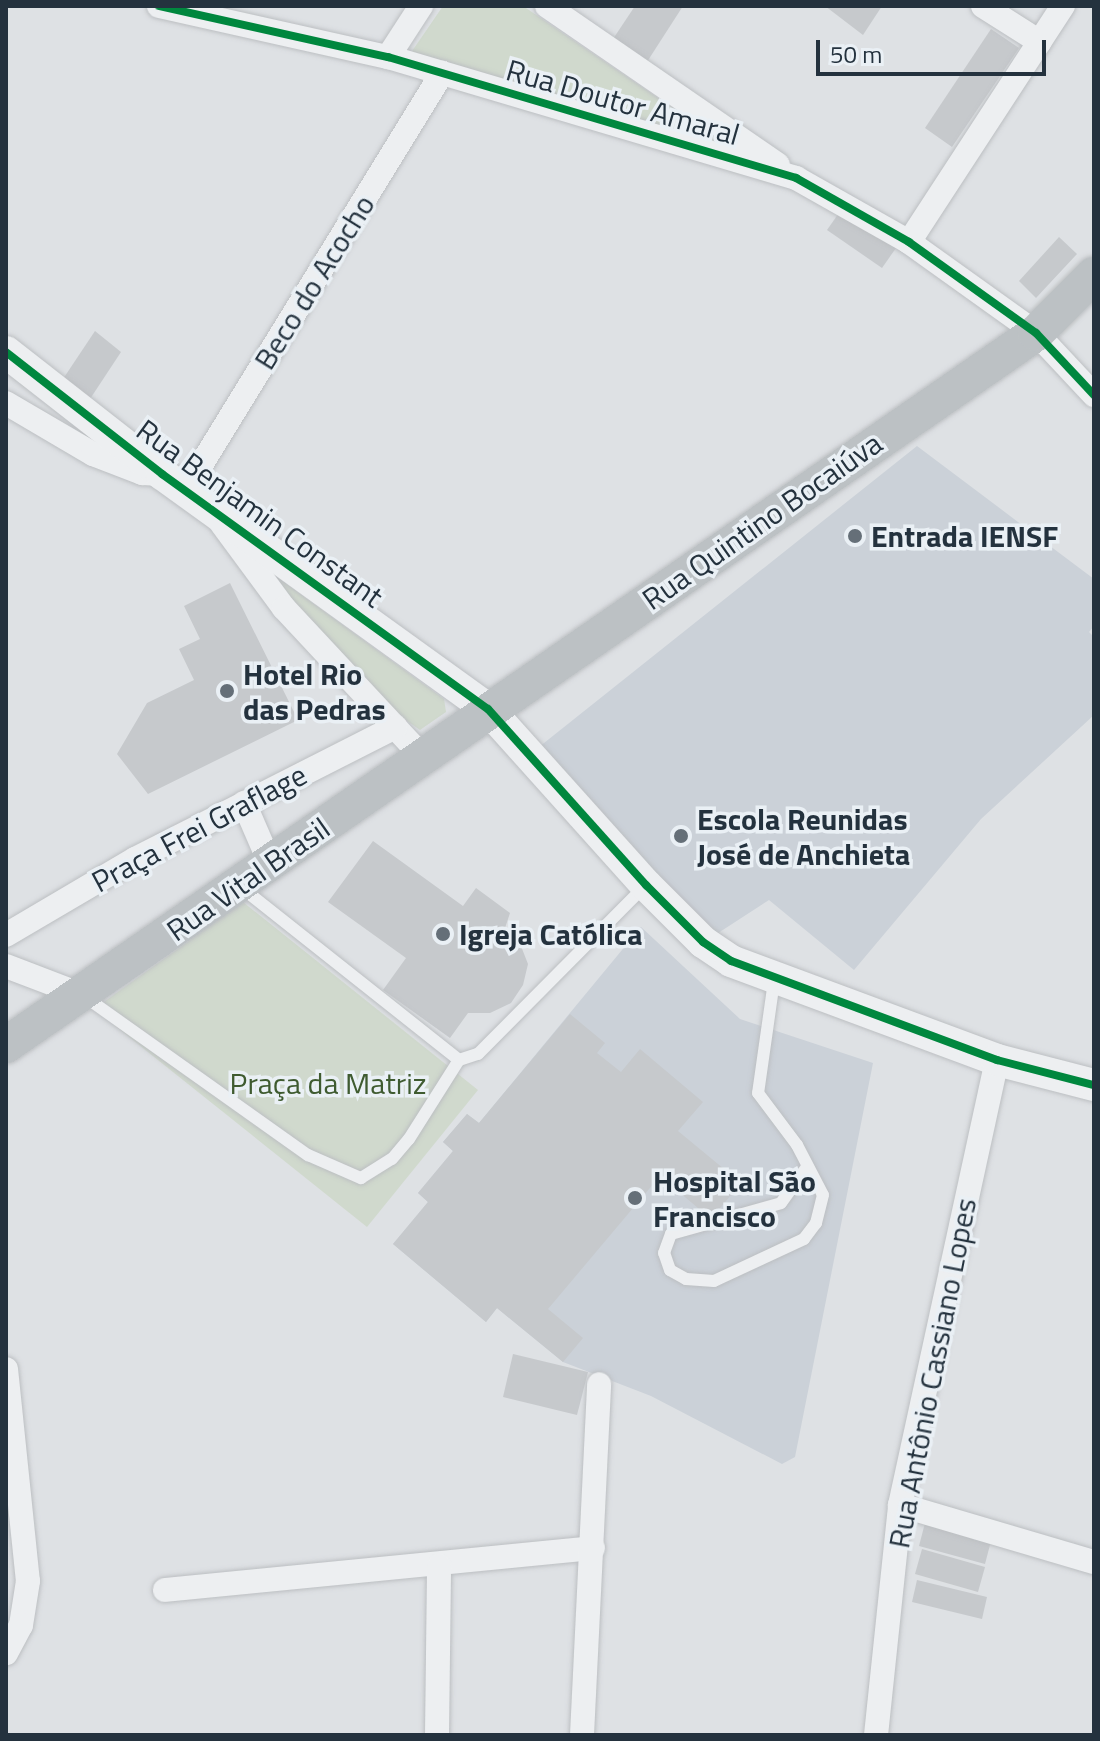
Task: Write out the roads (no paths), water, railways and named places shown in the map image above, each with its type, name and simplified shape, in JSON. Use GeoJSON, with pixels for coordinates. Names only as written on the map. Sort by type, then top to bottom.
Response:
{"type":"FeatureCollection","features":[{"type":"Feature","properties":{"kind":"main road","name":"Rua Quintino Bocaiúva"},"geometry":{"type":"LineString","coordinates":[[488,709],[1036,333],[1094,275]]}},
{"type":"Feature","properties":{"kind":"main road","name":"Rua Vital Brasil"},"geometry":{"type":"LineString","coordinates":[[6,1045],[424,758],[488,709]]}},
{"type":"Feature","properties":{"kind":"street","name":"Rua Doutor Amaral"},"geometry":{"type":"LineString","coordinates":[[159,6],[388,57],[796,178],[909,242],[1036,333],[1094,395]]}},
{"type":"Feature","properties":{"kind":"street"},"geometry":{"type":"LineString","coordinates":[[388,57],[421,6]]}},
{"type":"Feature","properties":{"kind":"street"},"geometry":{"type":"LineString","coordinates":[[547,6],[796,178]]}},
{"type":"Feature","properties":{"kind":"street"},"geometry":{"type":"LineString","coordinates":[[983,6],[1040,42]]}},
{"type":"Feature","properties":{"kind":"street"},"geometry":{"type":"LineString","coordinates":[[909,242],[1063,6]]}},
{"type":"Feature","properties":{"kind":"street","name":"Beco do Acocho"},"geometry":{"type":"LineString","coordinates":[[174,483],[442,73]]}},
{"type":"Feature","properties":{"kind":"street","name":"Rua Benjamin Constant"},"geometry":{"type":"LineString","coordinates":[[6,352],[174,483],[488,709],[646,885],[703,942],[774,981],[997,1060],[1094,1085]]}},
{"type":"Feature","properties":{"kind":"street"},"geometry":{"type":"LineString","coordinates":[[6,403],[93,454],[174,483]]}},
{"type":"Feature","properties":{"kind":"street"},"geometry":{"type":"LineString","coordinates":[[214,512],[284,608],[424,758]]}},
{"type":"Feature","properties":{"kind":"street","name":"Praça Frei Graflage"},"geometry":{"type":"LineString","coordinates":[[6,935],[244,803],[395,727]]}},
{"type":"Feature","properties":{"kind":"street"},"geometry":{"type":"LineString","coordinates":[[244,803],[270,863]]}},
{"type":"Feature","properties":{"kind":"street"},"geometry":{"type":"LineString","coordinates":[[6,966],[82,995]]}},
{"type":"Feature","properties":{"kind":"street","name":"Rua Antônio Cassiano Lopes"},"geometry":{"type":"LineString","coordinates":[[876,1735],[900,1505],[997,1060]]}},
{"type":"Feature","properties":{"kind":"street"},"geometry":{"type":"LineString","coordinates":[[6,1369],[28,1581],[6,1653]]}},
{"type":"Feature","properties":{"kind":"street"},"geometry":{"type":"LineString","coordinates":[[582,1735],[599,1384]]}},
{"type":"Feature","properties":{"kind":"street"},"geometry":{"type":"LineString","coordinates":[[900,1505],[1094,1562]]}},
{"type":"Feature","properties":{"kind":"street"},"geometry":{"type":"LineString","coordinates":[[165,1590],[439,1566],[593,1548]]}},
{"type":"Feature","properties":{"kind":"street"},"geometry":{"type":"LineString","coordinates":[[437,1735],[439,1566]]}},
{"type":"Feature","properties":{"kind":"lane"},"geometry":{"type":"LineString","coordinates":[[82,995],[308,1155],[361,1178],[392,1159],[409,1139],[459,1060],[478,1054],[646,885]]}},
{"type":"Feature","properties":{"kind":"lane"},"geometry":{"type":"LineString","coordinates":[[239,886],[459,1060]]}},
{"type":"Feature","properties":{"kind":"lane"},"geometry":{"type":"LineString","coordinates":[[774,981],[758,1093],[807,1167],[823,1195],[816,1223],[804,1239],[714,1281],[686,1279],[670,1270],[664,1253],[671,1234],[684,1226],[781,1203],[807,1167]]}},
{"type":"Feature","properties":{"kind":"place","name":"Entrada IENSF"},"geometry":{"type":"Point","coordinates":[855,536]}},
{"type":"Feature","properties":{"kind":"place","name":"Hotel Rio das Pedras"},"geometry":{"type":"Point","coordinates":[227,691]}},
{"type":"Feature","properties":{"kind":"place","name":"Escola Reunidas José de Anchieta"},"geometry":{"type":"Point","coordinates":[681,836]}},
{"type":"Feature","properties":{"kind":"place","name":"Igreja Católica"},"geometry":{"type":"Point","coordinates":[443,934]}},
{"type":"Feature","properties":{"kind":"place","name":"Hospital São Francisco"},"geometry":{"type":"Point","coordinates":[635,1198]}},
{"type":"Feature","properties":{"kind":"park label","name":"Praça da Matriz"},"geometry":{"type":"Point","coordinates":[328,1083]}}]}
